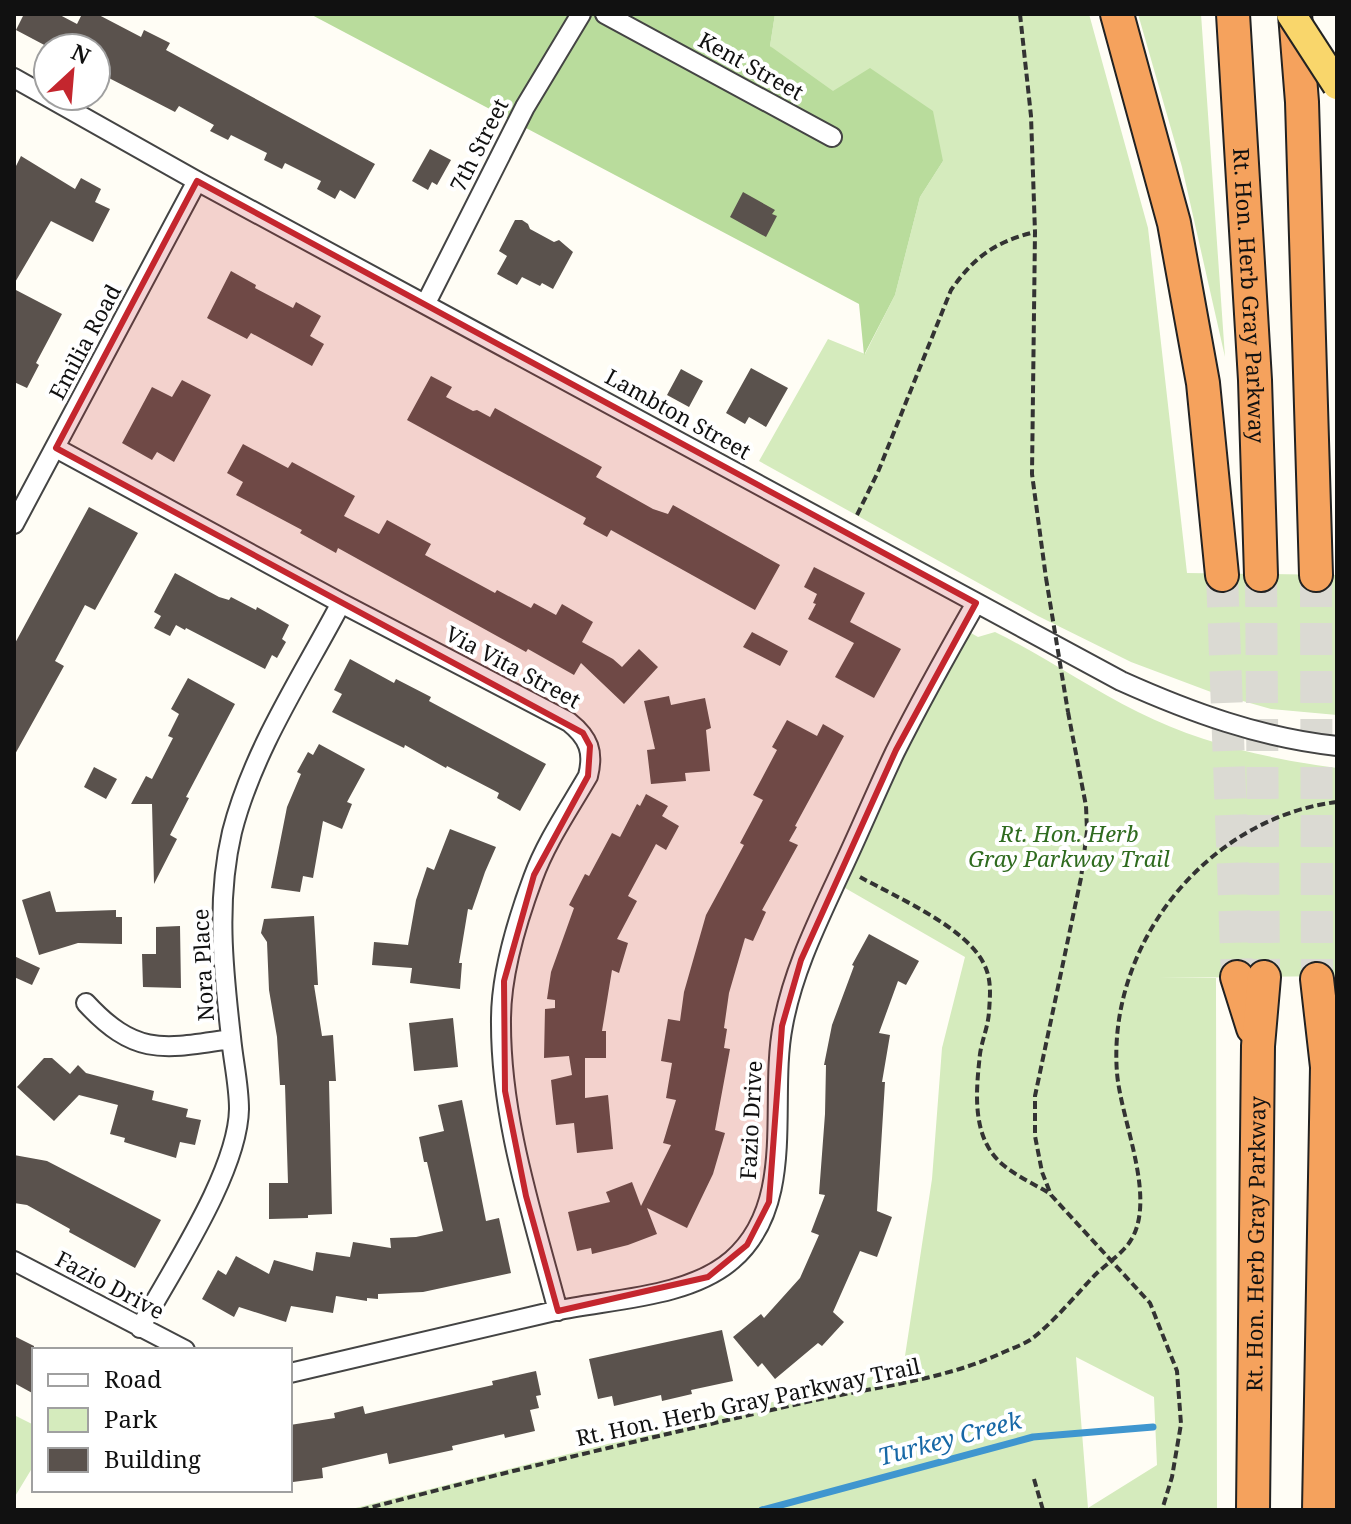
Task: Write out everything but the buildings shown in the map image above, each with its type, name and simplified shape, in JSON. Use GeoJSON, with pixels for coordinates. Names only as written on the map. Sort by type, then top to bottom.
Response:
{"type":"FeatureCollection","features":[{"type":"Feature","properties":{"kind":"highway"},"geometry":{"type":"LineString","coordinates":[[1117,14],[1174,223],[1203,383],[1222,575]]}},
{"type":"Feature","properties":{"kind":"highway","name":"Rt. Hon. Herb Gray Parkway"},"geometry":{"type":"LineString","coordinates":[[1233,14],[1255,380],[1261,575]]}},
{"type":"Feature","properties":{"kind":"highway"},"geometry":{"type":"LineString","coordinates":[[1293,14],[1302,117],[1316,575]]}},
{"type":"Feature","properties":{"kind":"highway","name":"Rt. Hon. Herb Gray Parkway"},"geometry":{"type":"LineString","coordinates":[[1250,977],[1258,1046],[1253,1510]]}},
{"type":"Feature","properties":{"kind":"highway"},"geometry":{"type":"LineString","coordinates":[[1317,979],[1327,1067],[1319,1510]]}},
{"type":"Feature","properties":{"kind":"highway"},"geometry":{"type":"LineString","coordinates":[[1327,1067],[1337,1020]]}},
{"type":"Feature","properties":{"kind":"main road"},"geometry":{"type":"LineString","coordinates":[[1293,14],[1337,85]]}},
{"type":"Feature","properties":{"kind":"street","name":"7th Street"},"geometry":{"type":"LineString","coordinates":[[426,303],[525,107],[581,14]]}},
{"type":"Feature","properties":{"kind":"street","name":"Kent Street"},"geometry":{"type":"LineString","coordinates":[[605,14],[832,137]]}},
{"type":"Feature","properties":{"kind":"street","name":"Lambton Street"},"geometry":{"type":"LineString","coordinates":[[14,78],[197,181],[1098,669],[1162,699],[1242,727],[1337,746]]}},
{"type":"Feature","properties":{"kind":"street","name":"Emilia Road"},"geometry":{"type":"LineString","coordinates":[[14,524],[197,181]]}},
{"type":"Feature","properties":{"kind":"street","name":"Via Vita Street"},"geometry":{"type":"LineString","coordinates":[[56,448],[341,603],[569,722],[583,733],[590,746],[588,776],[534,875],[504,981],[501,1017],[505,1091],[526,1196],[558,1311]]}},
{"type":"Feature","properties":{"kind":"street","name":"Nora Place"},"geometry":{"type":"LineString","coordinates":[[140,1328],[224,1173],[239,1110],[221,939],[226,867],[232,833],[242,799],[265,745],[341,603]]}},
{"type":"Feature","properties":{"kind":"street","name":"Fazio Drive"},"geometry":{"type":"LineString","coordinates":[[292,1373],[558,1311],[685,1286],[708,1277],[747,1245],[769,1202],[774,1178],[778,1058],[782,1026],[801,960],[896,750],[976,603]]}},
{"type":"Feature","properties":{"kind":"street"},"geometry":{"type":"LineString","coordinates":[[86,1003],[116,1031],[153,1047],[172,1048],[231,1039]]}},
{"type":"Feature","properties":{"kind":"street","name":"Fazio Drive"},"geometry":{"type":"LineString","coordinates":[[14,1261],[181,1348]]}},
{"type":"Feature","properties":{"kind":"path"},"geometry":{"type":"LineString","coordinates":[[1020,14],[1031,116],[1035,232],[1032,474],[1046,578],[1086,806],[1087,831],[1081,878],[1035,1096],[1037,1152],[1051,1195]]}},
{"type":"Feature","properties":{"kind":"path"},"geometry":{"type":"LineString","coordinates":[[847,535],[878,472],[951,290],[990,248],[1035,232]]}},
{"type":"Feature","properties":{"kind":"path","name":"Rt. Hon. Herb Gray Parkway Trail"},"geometry":{"type":"LineString","coordinates":[[361,1510],[530,1466],[820,1399],[925,1380],[980,1364],[1030,1340],[1124,1249],[1132,1238],[1140,1214],[1141,1189],[1124,1121],[1117,1072],[1117,1031],[1132,968],[1164,906],[1196,871],[1242,835],[1291,812],[1337,802]]}},
{"type":"Feature","properties":{"kind":"path"},"geometry":{"type":"LineString","coordinates":[[856,874],[962,935],[984,963],[991,984],[977,1086],[981,1130],[995,1157],[1051,1195],[1150,1303],[1177,1371],[1181,1424],[1172,1477],[1162,1510]]}},
{"type":"Feature","properties":{"kind":"path"},"geometry":{"type":"LineString","coordinates":[[1034,1479],[1043,1510]]}},
{"type":"Feature","properties":{"kind":"highlighted area"},"geometry":{"type":"Polygon","coordinates":[[[197,181],[976,603],[896,750],[801,960],[782,1026],[769,1202],[747,1245],[708,1277],[558,1311],[526,1196],[505,1091],[504,981],[534,875],[588,776],[590,746],[583,733],[56,448],[197,181]]]}},
{"type":"Feature","properties":{"kind":"green space"},"geometry":{"type":"Polygon","coordinates":[[[310,14],[775,14],[770,46],[833,91],[870,68],[933,111],[943,161],[920,197],[895,295],[864,355],[859,304],[310,14]]]}},
{"type":"Feature","properties":{"kind":"green space"},"geometry":{"type":"Polygon","coordinates":[[[775,14],[1089,14],[1148,228],[1187,573],[1337,575],[1337,715],[1271,709],[1211,692],[1131,662],[1038,616],[759,461],[828,339],[865,354],[895,295],[920,197],[943,161],[792,67],[770,46],[775,14]]]}},
{"type":"Feature","properties":{"kind":"green space"},"geometry":{"type":"Polygon","coordinates":[[[1138,14],[1201,14],[1225,357],[1182,167],[1138,14]]]}},
{"type":"Feature","properties":{"kind":"green space","name":"Rt. Hon. Herb Gray Parkway Trail"},"geometry":{"type":"Polygon","coordinates":[[[962,628],[978,637],[995,632],[1120,703],[1185,733],[1286,760],[1337,768],[1337,976],[1159,978],[1216,978],[1217,1510],[348,1510],[903,1369],[932,1179],[942,1048],[965,957],[845,888],[962,628]],[[1076,1357],[1088,1508],[1157,1465],[1154,1397],[1076,1357]]]}},
{"type":"Feature","properties":{"kind":"green space"},"geometry":{"type":"Polygon","coordinates":[[[14,1415],[32,1424],[32,1468],[14,1498],[14,1415]]]}},
{"type":"Feature","properties":{"kind":"waterway","name":"Turkey Creek"},"geometry":{"type":"LineString","coordinates":[[762,1510],[1033,1437],[1153,1427]]}},
{"type":"Feature","properties":{"kind":"tunnel"},"geometry":{"type":"LineString","coordinates":[[1222,575],[1237,977]]}},
{"type":"Feature","properties":{"kind":"tunnel"},"geometry":{"type":"LineString","coordinates":[[1261,575],[1264,977]]}},
{"type":"Feature","properties":{"kind":"tunnel"},"geometry":{"type":"LineString","coordinates":[[1316,575],[1317,979]]}}]}
